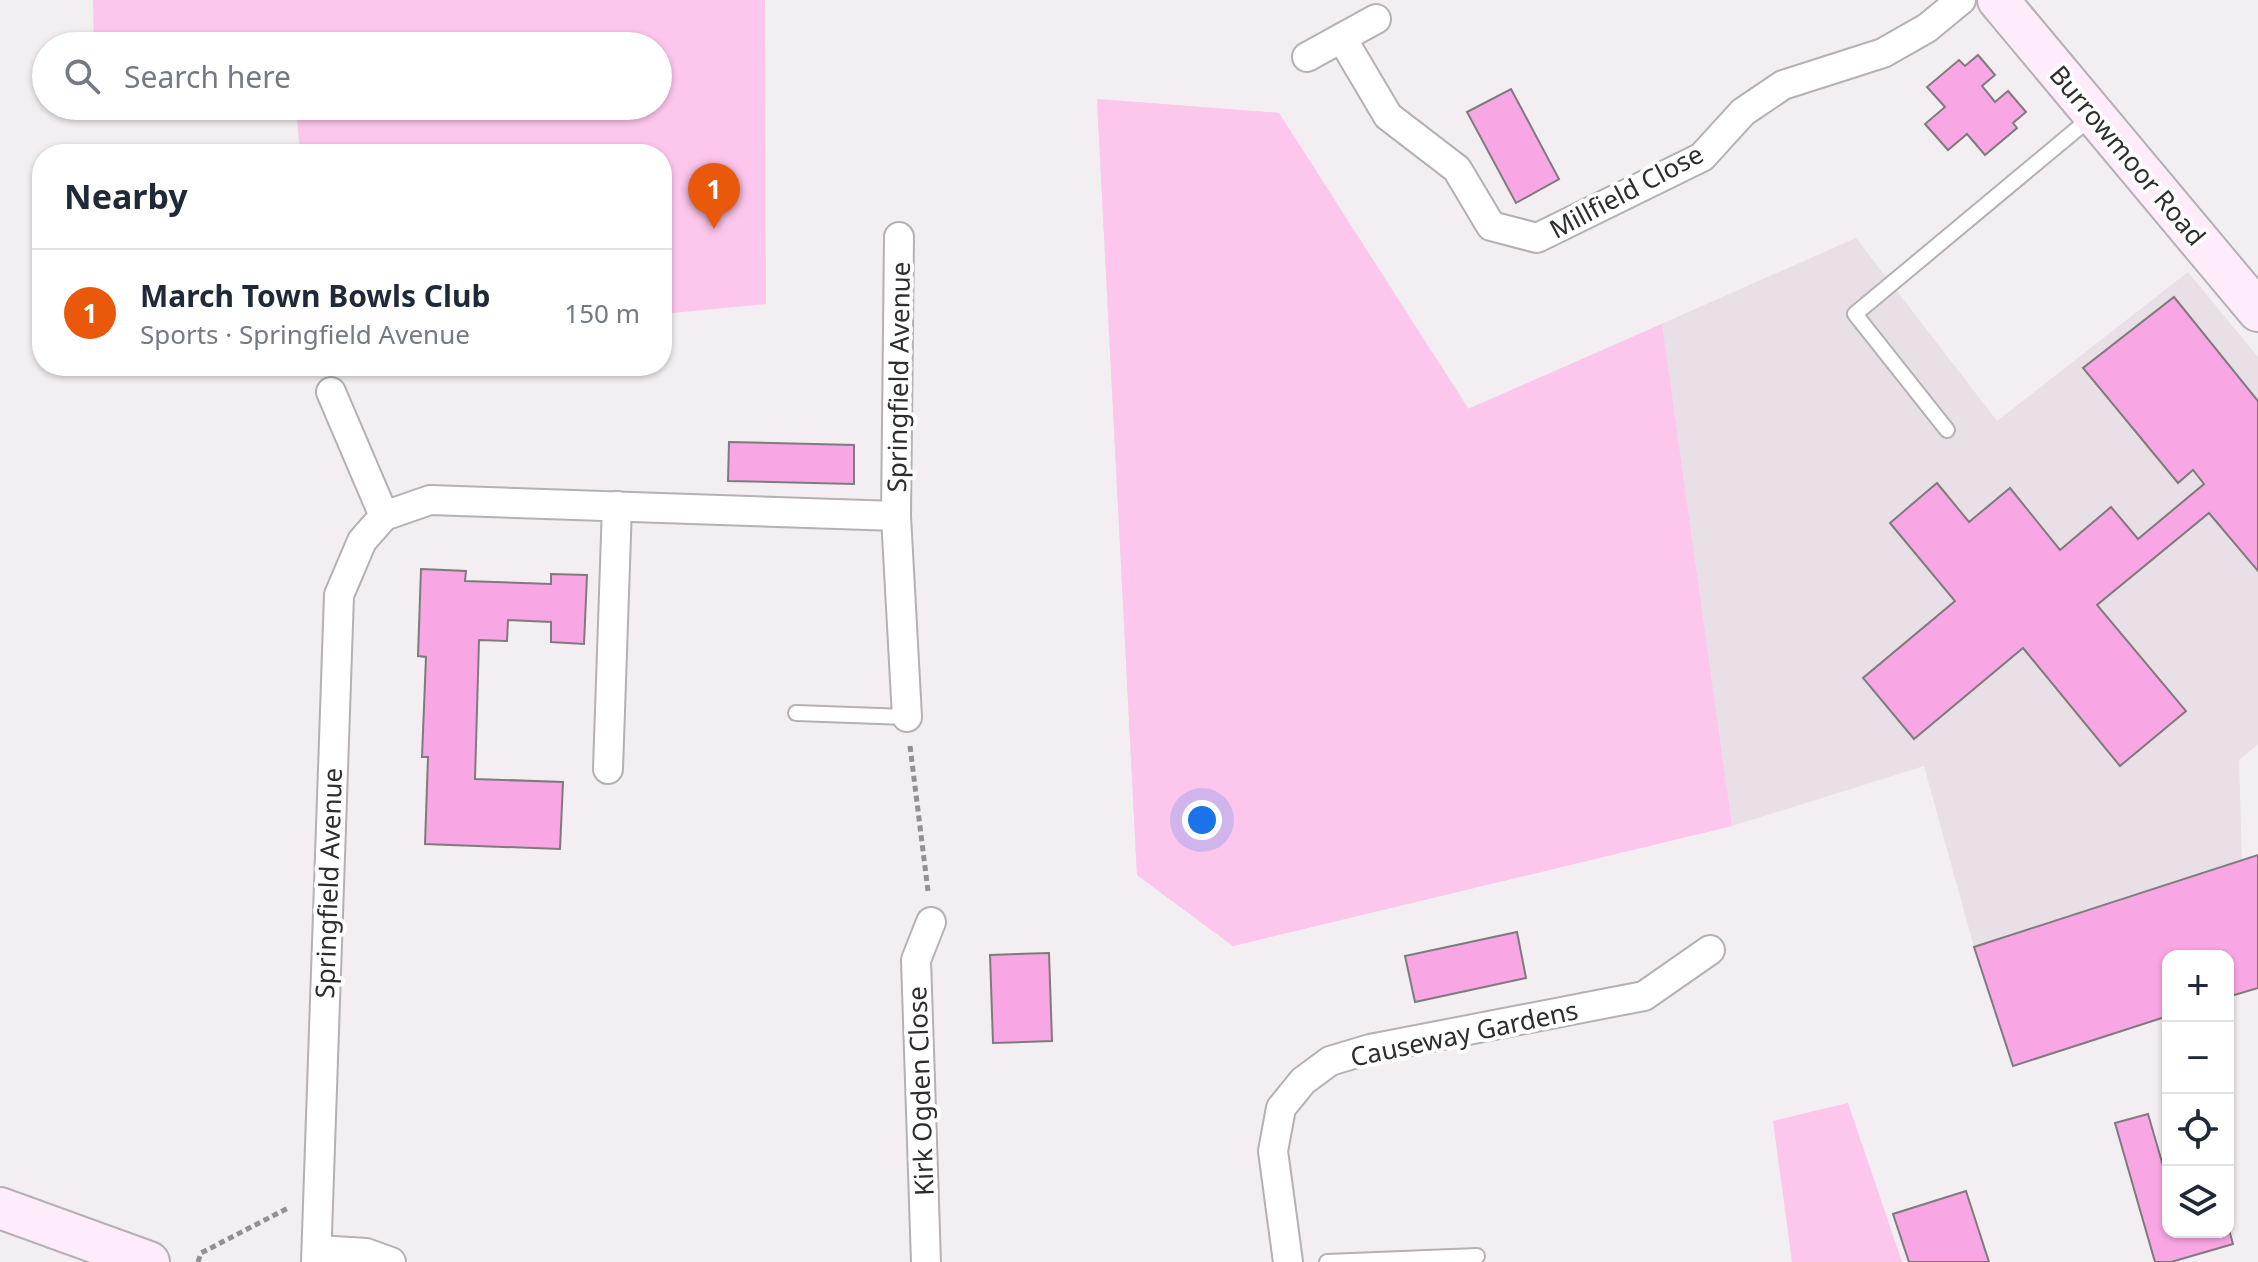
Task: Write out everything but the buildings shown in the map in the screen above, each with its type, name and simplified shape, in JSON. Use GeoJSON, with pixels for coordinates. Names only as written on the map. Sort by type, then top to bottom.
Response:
{"type":"FeatureCollection","features":[{"type":"Feature","properties":{"kind":"street","name":"Millfield Close"},"geometry":{"type":"LineString","coordinates":[[1343,40],[1388,116],[1457,169],[1491,226],[1537,238],[1702,157],[1743,112],[1783,85],[1883,53],[1927,28],[1961,0]]}},
{"type":"Feature","properties":{"kind":"street","name":"Burrowmoor Road"},"geometry":{"type":"LineString","coordinates":[[2002,1],[2258,311]]}},
{"type":"Feature","properties":{"kind":"street"},"geometry":{"type":"LineString","coordinates":[[1307,57],[1343,40],[1376,19]]}},
{"type":"Feature","properties":{"kind":"street","name":"Springfield Avenue"},"geometry":{"type":"LineString","coordinates":[[899,237],[896,516],[907,717]]}},
{"type":"Feature","properties":{"kind":"street"},"geometry":{"type":"LineString","coordinates":[[331,392],[384,516]]}},
{"type":"Feature","properties":{"kind":"street","name":"Springfield Avenue"},"geometry":{"type":"LineString","coordinates":[[317,1256],[339,595],[362,541],[384,516],[430,500],[896,516]]}},
{"type":"Feature","properties":{"kind":"street"},"geometry":{"type":"LineString","coordinates":[[608,769],[617,506]]}},
{"type":"Feature","properties":{"kind":"street","name":"Kirk Ogden Close"},"geometry":{"type":"LineString","coordinates":[[926,1262],[916,960],[931,922]]}},
{"type":"Feature","properties":{"kind":"street","name":"Causeway Gardens"},"geometry":{"type":"LineString","coordinates":[[1288,1262],[1273,1151],[1281,1108],[1303,1081],[1330,1061],[1370,1049],[1644,996],[1710,950]]}},
{"type":"Feature","properties":{"kind":"street"},"geometry":{"type":"LineString","coordinates":[[0,1208],[149,1262]]}},
{"type":"Feature","properties":{"kind":"street"},"geometry":{"type":"LineString","coordinates":[[317,1256],[366,1253],[391,1262]]}},
{"type":"Feature","properties":{"kind":"lane"},"geometry":{"type":"LineString","coordinates":[[1947,430],[1855,314],[2094,115]]}},
{"type":"Feature","properties":{"kind":"lane"},"geometry":{"type":"LineString","coordinates":[[796,713],[907,717]]}},
{"type":"Feature","properties":{"kind":"lane"},"geometry":{"type":"LineString","coordinates":[[1327,1262],[1477,1256]]}},
{"type":"Feature","properties":{"kind":"path"},"geometry":{"type":"LineString","coordinates":[[907,717],[931,922]]}},
{"type":"Feature","properties":{"kind":"path"},"geometry":{"type":"LineString","coordinates":[[198,1262],[201,1253],[294,1205]]}},
{"type":"Feature","properties":{"kind":"shaded area"},"geometry":{"type":"Polygon","coordinates":[[[93,0],[765,0],[766,304],[672,313],[672,144],[299,144],[297,120],[672,120],[672,32],[94,32],[93,0]]]}},
{"type":"Feature","properties":{"kind":"shaded area"},"geometry":{"type":"Polygon","coordinates":[[[1097,99],[1279,113],[1469,409],[1856,238],[1997,421],[2188,272],[2258,357],[2258,744],[2239,760],[2242,860],[1974,947],[1924,766],[1732,826],[1233,946],[1137,875],[1097,99]]]}},
{"type":"Feature","properties":{"kind":"shaded area"},"geometry":{"type":"Polygon","coordinates":[[[1097,99],[1279,113],[1468,409],[1662,324],[1732,826],[1233,946],[1137,875],[1097,99]]]}},
{"type":"Feature","properties":{"kind":"shaded area"},"geometry":{"type":"Polygon","coordinates":[[[1848,1103],[1902,1262],[1792,1262],[1773,1121],[1848,1103]]]}},
{"type":"Feature","properties":{"kind":"place","name":"March Town Bowls Club"},"geometry":{"type":"Point","coordinates":[714,229]}}]}
